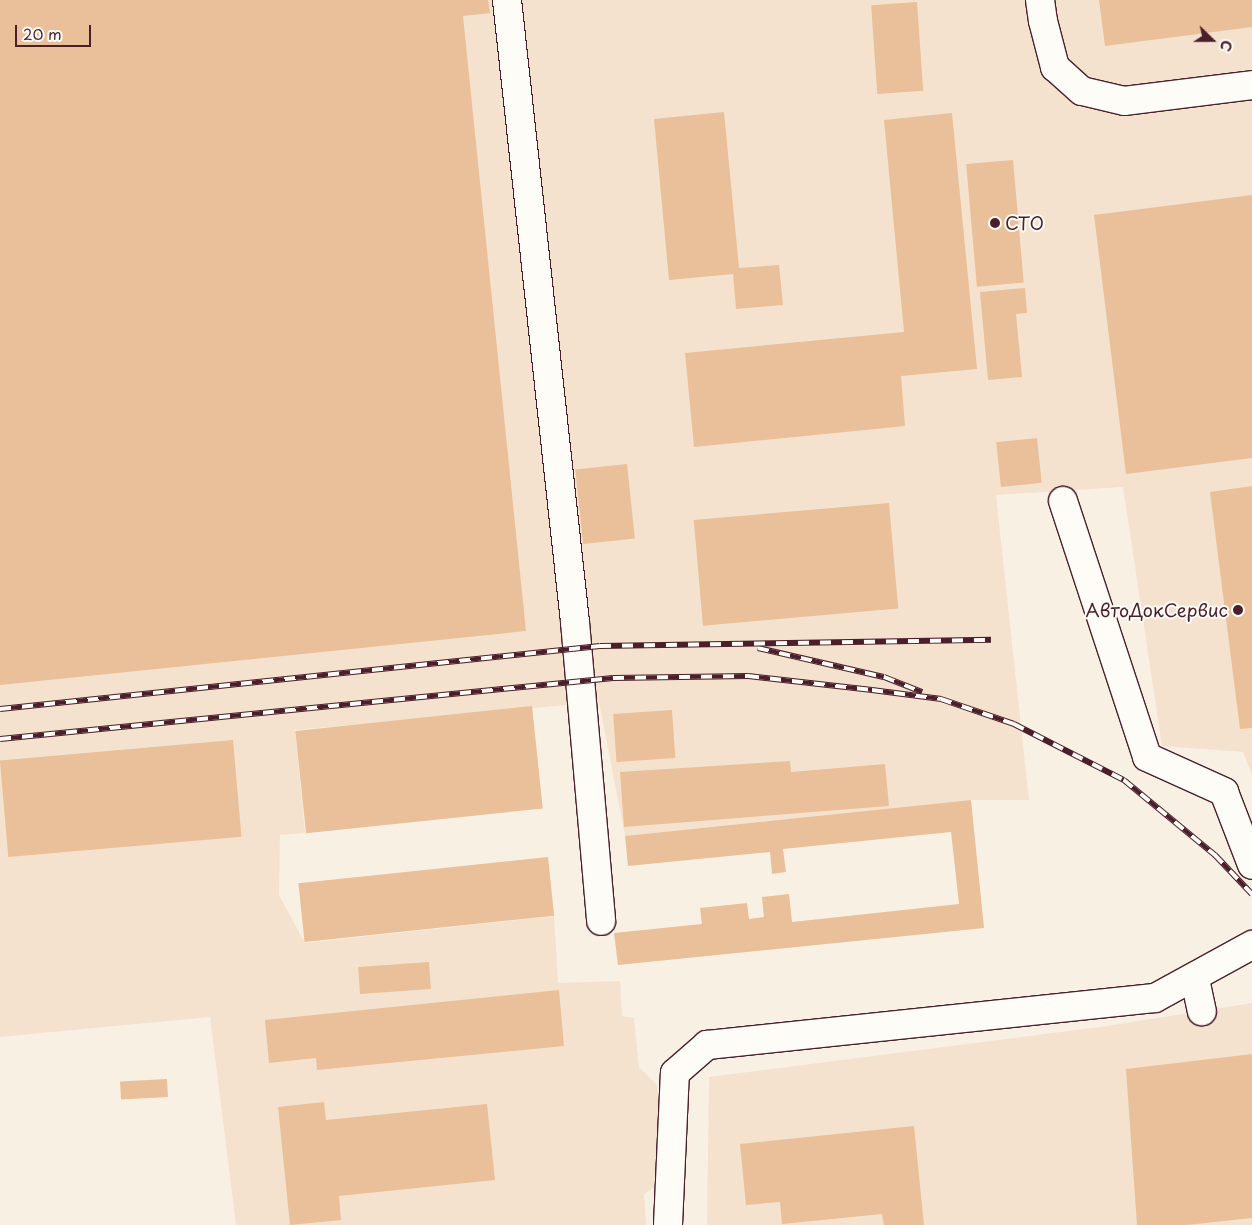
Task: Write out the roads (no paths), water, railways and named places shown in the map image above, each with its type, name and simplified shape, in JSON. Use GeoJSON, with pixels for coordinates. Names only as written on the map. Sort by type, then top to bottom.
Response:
{"type":"FeatureCollection","features":[{"type":"Feature","properties":{"kind":"lane"},"geometry":{"type":"LineString","coordinates":[[507,0],[576,622],[601,921]]}},
{"type":"Feature","properties":{"kind":"lane"},"geometry":{"type":"LineString","coordinates":[[1040,0],[1042,22],[1055,67],[1082,91],[1124,101],[1252,85]]}},
{"type":"Feature","properties":{"kind":"lane"},"geometry":{"type":"LineString","coordinates":[[1063,501],[1147,757],[1224,792],[1252,865]]}},
{"type":"Feature","properties":{"kind":"lane"},"geometry":{"type":"LineString","coordinates":[[668,1225],[676,1073],[707,1045],[1155,998],[1195,979],[1252,945]]}},
{"type":"Feature","properties":{"kind":"lane"},"geometry":{"type":"LineString","coordinates":[[1195,979],[1202,1011]]}},
{"type":"Feature","properties":{"kind":"railway"},"geometry":{"type":"LineString","coordinates":[[0,709],[600,646],[991,640]]}},
{"type":"Feature","properties":{"kind":"railway"},"geometry":{"type":"LineString","coordinates":[[758,648],[884,677],[922,692]]}},
{"type":"Feature","properties":{"kind":"railway"},"geometry":{"type":"LineString","coordinates":[[0,739],[613,678],[748,676],[872,690],[941,699],[1014,724],[1124,780],[1215,855],[1252,894]]}},
{"type":"Feature","properties":{"kind":"place","name":"СТО"},"geometry":{"type":"Point","coordinates":[995,223]}},
{"type":"Feature","properties":{"kind":"place","name":"АвтоДокСервис"},"geometry":{"type":"Point","coordinates":[1238,610]}}]}
